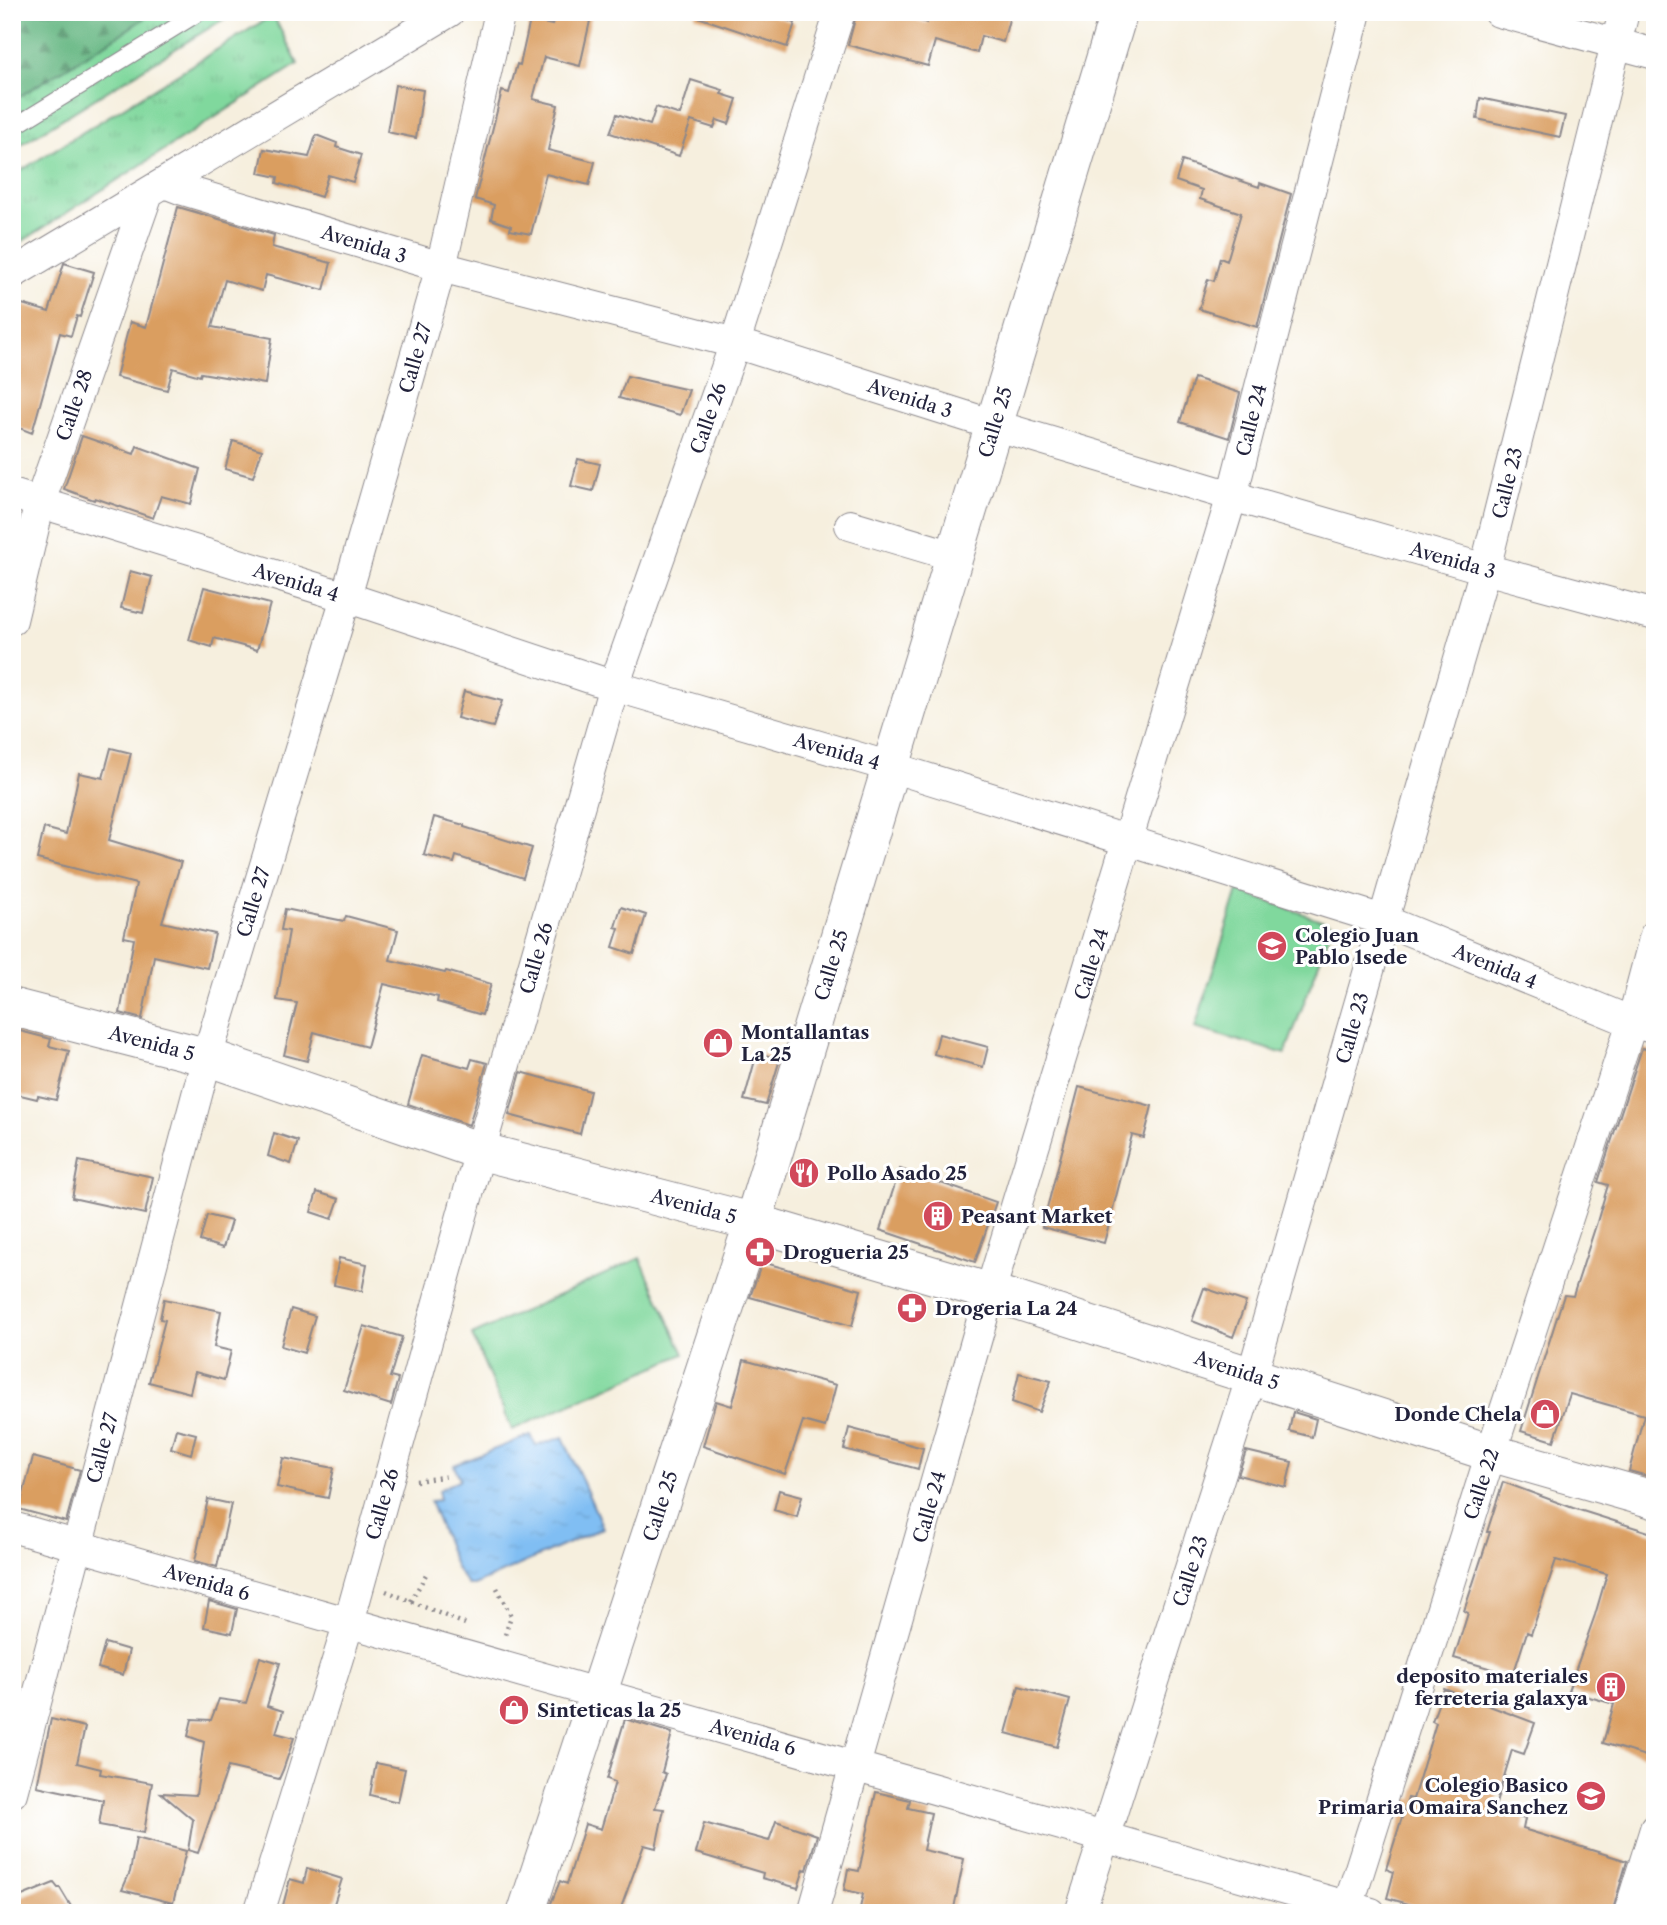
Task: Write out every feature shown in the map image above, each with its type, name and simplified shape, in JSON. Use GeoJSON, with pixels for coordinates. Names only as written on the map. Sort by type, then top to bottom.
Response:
{"type":"FeatureCollection","features":[{"type":"Feature","properties":{"kind":"street"},"geometry":{"type":"LineString","coordinates":[[12,274],[449,12]]}},
{"type":"Feature","properties":{"kind":"street","name":"Calle 27"},"geometry":{"type":"LineString","coordinates":[[12,1793],[206,1057],[346,597],[441,267],[500,12]]}},
{"type":"Feature","properties":{"kind":"street","name":"Calle 26"},"geometry":{"type":"LineString","coordinates":[[259,1913],[349,1622],[480,1151],[614,686],[735,343],[840,12]]}},
{"type":"Feature","properties":{"kind":"street","name":"Calle 25"},"geometry":{"type":"LineString","coordinates":[[526,1913],[753,1222],[1119,12]]}},
{"type":"Feature","properties":{"kind":"street","name":"Calle 24"},"geometry":{"type":"LineString","coordinates":[[814,1913],[990,1292],[1232,496],[1356,12]]}},
{"type":"Feature","properties":{"kind":"street"},"geometry":{"type":"LineString","coordinates":[[1499,12],[1655,54]]}},
{"type":"Feature","properties":{"kind":"street","name":"Calle 23"},"geometry":{"type":"LineString","coordinates":[[1080,1913],[1252,1375],[1485,569],[1624,12]]}},
{"type":"Feature","properties":{"kind":"street","name":"Avenida 3"},"geometry":{"type":"LineString","coordinates":[[156,188],[183,190],[441,267],[735,343],[994,425],[1232,496],[1655,615]]}},
{"type":"Feature","properties":{"kind":"street","name":"Calle 28"},"geometry":{"type":"LineString","coordinates":[[12,620],[26,498],[156,188]]}},
{"type":"Feature","properties":{"kind":"street","name":"Avenida 4"},"geometry":{"type":"LineString","coordinates":[[26,498],[346,597],[614,686],[891,767],[1383,920],[1643,1025]]}},
{"type":"Feature","properties":{"kind":"street"},"geometry":{"type":"LineString","coordinates":[[850,524],[954,556]]}},
{"type":"Feature","properties":{"kind":"street","name":"Calle 22"},"geometry":{"type":"LineString","coordinates":[[1355,1910],[1491,1453],[1643,1025],[1655,934]]}},
{"type":"Feature","properties":{"kind":"street","name":"Avenida 5"},"geometry":{"type":"LineString","coordinates":[[12,1006],[206,1057],[480,1151],[753,1222],[990,1292],[1491,1453],[1655,1500]]}},
{"type":"Feature","properties":{"kind":"street","name":"Avenida 6"},"geometry":{"type":"LineString","coordinates":[[12,1527],[1355,1910]]}},
{"type":"Feature","properties":{"kind":"street"},"geometry":{"type":"LineString","coordinates":[[1629,1913],[1655,1829]]}},
{"type":"Feature","properties":{"kind":"lane"},"geometry":{"type":"LineString","coordinates":[[12,128],[200,12]]}},
{"type":"Feature","properties":{"kind":"path"},"geometry":{"type":"LineString","coordinates":[[411,1601],[428,1571]]}},
{"type":"Feature","properties":{"kind":"path"},"geometry":{"type":"LineString","coordinates":[[360,1581],[468,1626]]}},
{"type":"Feature","properties":{"kind":"path"},"geometry":{"type":"LineString","coordinates":[[492,1638],[505,1635],[511,1616],[497,1588]]}},
{"type":"Feature","properties":{"kind":"green space"},"geometry":{"type":"Polygon","coordinates":[[[12,12],[235,12],[12,150],[12,12]]]}},
{"type":"Feature","properties":{"kind":"green space"},"geometry":{"type":"Polygon","coordinates":[[[12,12],[153,12],[12,101],[12,12]]]}},
{"type":"Feature","properties":{"kind":"green space"},"geometry":{"type":"Polygon","coordinates":[[[273,15],[298,64],[12,248],[12,176],[273,15]]]}},
{"type":"Feature","properties":{"kind":"green space"},"geometry":{"type":"Polygon","coordinates":[[[1238,891],[1333,924],[1285,1054],[1195,1028],[1238,891]]]}},
{"type":"Feature","properties":{"kind":"green space"},"geometry":{"type":"Polygon","coordinates":[[[640,1258],[684,1354],[512,1430],[472,1335],[640,1258]]]}},
{"type":"Feature","properties":{"kind":"water"},"geometry":{"type":"Polygon","coordinates":[[[531,1435],[536,1446],[563,1437],[603,1528],[474,1585],[468,1585],[456,1568],[430,1501],[439,1500],[439,1490],[460,1479],[454,1465],[531,1435]]]}},
{"type":"Feature","properties":{"kind":"building"},"geometry":{"type":"Polygon","coordinates":[[[555,12],[592,12],[580,66],[544,57],[533,99],[558,105],[548,150],[595,162],[589,185],[546,174],[531,234],[510,230],[511,226],[491,219],[494,205],[475,199],[502,91],[509,93],[517,64],[520,65],[530,20],[552,25],[555,12]]]}},
{"type":"Feature","properties":{"kind":"building"},"geometry":{"type":"Polygon","coordinates":[[[696,12],[762,12],[795,23],[787,47],[695,16],[696,12]]]}},
{"type":"Feature","properties":{"kind":"building"},"geometry":{"type":"Polygon","coordinates":[[[857,12],[889,12],[927,23],[928,12],[1011,12],[1003,42],[981,36],[977,53],[935,41],[928,66],[848,45],[857,12]]]}},
{"type":"Feature","properties":{"kind":"building"},"geometry":{"type":"Polygon","coordinates":[[[691,80],[723,90],[721,94],[737,99],[729,124],[717,120],[714,128],[691,121],[679,156],[610,133],[617,114],[650,125],[656,107],[680,115],[691,80]]]}},
{"type":"Feature","properties":{"kind":"building"},"geometry":{"type":"Polygon","coordinates":[[[395,85],[423,90],[416,138],[387,132],[395,85]]]}},
{"type":"Feature","properties":{"kind":"building"},"geometry":{"type":"Polygon","coordinates":[[[1480,98],[1565,116],[1560,137],[1477,119],[1480,98]]]}},
{"type":"Feature","properties":{"kind":"building"},"geometry":{"type":"Polygon","coordinates":[[[316,135],[337,143],[336,147],[361,155],[353,182],[328,175],[321,197],[277,183],[278,177],[259,173],[264,149],[309,157],[316,135]]]}},
{"type":"Feature","properties":{"kind":"building"},"geometry":{"type":"Polygon","coordinates":[[[1182,161],[1259,187],[1260,183],[1291,194],[1257,327],[1199,309],[1208,279],[1214,281],[1220,258],[1227,261],[1241,213],[1200,199],[1202,190],[1176,181],[1182,161]]]}},
{"type":"Feature","properties":{"kind":"building"},"geometry":{"type":"Polygon","coordinates":[[[178,207],[274,235],[272,247],[331,263],[324,290],[266,275],[262,291],[225,280],[212,327],[272,338],[265,384],[201,373],[200,376],[173,368],[167,390],[116,377],[130,322],[146,327],[178,207]]]}},
{"type":"Feature","properties":{"kind":"building"},"geometry":{"type":"Polygon","coordinates":[[[64,263],[94,272],[71,336],[60,333],[32,433],[12,425],[12,301],[49,312],[64,263]]]}},
{"type":"Feature","properties":{"kind":"building"},"geometry":{"type":"Polygon","coordinates":[[[627,376],[689,390],[680,415],[619,398],[627,376]]]}},
{"type":"Feature","properties":{"kind":"building"},"geometry":{"type":"Polygon","coordinates":[[[1194,378],[1240,393],[1229,438],[1180,422],[1194,378]]]}},
{"type":"Feature","properties":{"kind":"building"},"geometry":{"type":"Polygon","coordinates":[[[82,436],[134,454],[137,446],[200,469],[191,504],[161,496],[153,518],[64,489],[82,436]]]}},
{"type":"Feature","properties":{"kind":"building"},"geometry":{"type":"Polygon","coordinates":[[[233,441],[262,450],[253,477],[225,469],[233,441]]]}},
{"type":"Feature","properties":{"kind":"building"},"geometry":{"type":"Polygon","coordinates":[[[578,459],[600,464],[593,491],[571,486],[578,459]]]}},
{"type":"Feature","properties":{"kind":"building"},"geometry":{"type":"Polygon","coordinates":[[[130,571],[152,577],[143,613],[121,608],[130,571]]]}},
{"type":"Feature","properties":{"kind":"building"},"geometry":{"type":"Polygon","coordinates":[[[204,587],[270,604],[257,650],[214,638],[212,647],[189,640],[204,587]]]}},
{"type":"Feature","properties":{"kind":"building"},"geometry":{"type":"Polygon","coordinates":[[[464,691],[502,701],[493,727],[457,718],[464,691]]]}},
{"type":"Feature","properties":{"kind":"building"},"geometry":{"type":"Polygon","coordinates":[[[111,748],[131,753],[109,840],[181,862],[162,922],[215,934],[207,968],[154,956],[142,1019],[120,1013],[134,939],[124,937],[136,884],[37,859],[44,828],[66,834],[79,773],[103,778],[111,748]]]}},
{"type":"Feature","properties":{"kind":"building"},"geometry":{"type":"Polygon","coordinates":[[[434,817],[532,848],[523,878],[456,856],[454,863],[424,855],[434,817]]]}},
{"type":"Feature","properties":{"kind":"building"},"geometry":{"type":"Polygon","coordinates":[[[621,907],[646,915],[634,954],[613,947],[619,928],[615,927],[621,907]]]}},
{"type":"Feature","properties":{"kind":"building"},"geometry":{"type":"Polygon","coordinates":[[[285,909],[344,921],[346,916],[398,930],[390,960],[445,973],[446,971],[491,984],[482,1015],[437,1002],[438,997],[384,984],[367,1047],[314,1032],[307,1061],[284,1055],[297,1003],[277,1000],[289,931],[281,930],[285,909]]]}},
{"type":"Feature","properties":{"kind":"building"},"geometry":{"type":"Polygon","coordinates":[[[12,1029],[51,1039],[49,1046],[69,1051],[56,1100],[12,1093],[12,1029]]]}},
{"type":"Feature","properties":{"kind":"building"},"geometry":{"type":"Polygon","coordinates":[[[939,1034],[988,1047],[983,1067],[934,1054],[939,1034]]]}},
{"type":"Feature","properties":{"kind":"building"},"geometry":{"type":"Polygon","coordinates":[[[1642,1048],[1655,1052],[1655,1478],[1629,1471],[1644,1415],[1570,1394],[1554,1441],[1521,1431],[1564,1295],[1573,1296],[1597,1222],[1608,1185],[1598,1182],[1642,1048]]]}},
{"type":"Feature","properties":{"kind":"building"},"geometry":{"type":"Polygon","coordinates":[[[757,1053],[780,1059],[766,1105],[744,1100],[757,1053]]]}},
{"type":"Feature","properties":{"kind":"building"},"geometry":{"type":"Polygon","coordinates":[[[422,1055],[469,1068],[472,1059],[487,1063],[469,1125],[408,1104],[422,1055]]]}},
{"type":"Feature","properties":{"kind":"building"},"geometry":{"type":"Polygon","coordinates":[[[521,1072],[590,1091],[580,1134],[509,1115],[521,1072]]]}},
{"type":"Feature","properties":{"kind":"building"},"geometry":{"type":"Polygon","coordinates":[[[1079,1087],[1152,1106],[1144,1138],[1132,1135],[1104,1243],[1042,1227],[1079,1087]]]}},
{"type":"Feature","properties":{"kind":"building"},"geometry":{"type":"Polygon","coordinates":[[[274,1133],[298,1141],[291,1164],[268,1156],[274,1133]]]}},
{"type":"Feature","properties":{"kind":"building"},"geometry":{"type":"Polygon","coordinates":[[[79,1161],[153,1177],[145,1214],[72,1198],[79,1161]]]}},
{"type":"Feature","properties":{"kind":"building","name":"Peasant Market"},"geometry":{"type":"Polygon","coordinates":[[[900,1169],[996,1202],[975,1262],[880,1230],[900,1169]]]}},
{"type":"Feature","properties":{"kind":"building"},"geometry":{"type":"Polygon","coordinates":[[[317,1192],[339,1199],[332,1219],[311,1212],[317,1192]]]}},
{"type":"Feature","properties":{"kind":"building"},"geometry":{"type":"Polygon","coordinates":[[[207,1215],[231,1221],[223,1248],[200,1241],[207,1215]]]}},
{"type":"Feature","properties":{"kind":"building"},"geometry":{"type":"Polygon","coordinates":[[[339,1258],[367,1264],[362,1291],[334,1285],[339,1258]]]}},
{"type":"Feature","properties":{"kind":"building"},"geometry":{"type":"Polygon","coordinates":[[[762,1262],[861,1290],[852,1326],[750,1297],[762,1262]]]}},
{"type":"Feature","properties":{"kind":"building"},"geometry":{"type":"Polygon","coordinates":[[[1204,1288],[1246,1302],[1233,1337],[1192,1321],[1204,1288]]]}},
{"type":"Feature","properties":{"kind":"building"},"geometry":{"type":"Polygon","coordinates":[[[164,1299],[221,1311],[214,1347],[231,1351],[224,1380],[195,1372],[190,1393],[149,1382],[165,1320],[160,1319],[164,1299]]]}},
{"type":"Feature","properties":{"kind":"building"},"geometry":{"type":"Polygon","coordinates":[[[291,1309],[315,1316],[304,1353],[281,1346],[291,1309]]]}},
{"type":"Feature","properties":{"kind":"building"},"geometry":{"type":"Polygon","coordinates":[[[364,1326],[402,1337],[390,1377],[398,1379],[391,1405],[344,1390],[364,1326]]]}},
{"type":"Feature","properties":{"kind":"building"},"geometry":{"type":"Polygon","coordinates":[[[744,1360],[836,1385],[825,1427],[803,1421],[785,1474],[703,1446],[716,1401],[732,1406],[744,1360]]]}},
{"type":"Feature","properties":{"kind":"building"},"geometry":{"type":"Polygon","coordinates":[[[1019,1373],[1051,1381],[1039,1412],[1012,1402],[1019,1373]]]}},
{"type":"Feature","properties":{"kind":"building"},"geometry":{"type":"Polygon","coordinates":[[[1293,1412],[1316,1419],[1312,1437],[1289,1431],[1293,1412]]]}},
{"type":"Feature","properties":{"kind":"building"},"geometry":{"type":"Polygon","coordinates":[[[849,1428],[923,1448],[918,1469],[844,1449],[849,1428]]]}},
{"type":"Feature","properties":{"kind":"building"},"geometry":{"type":"Polygon","coordinates":[[[176,1429],[196,1434],[191,1454],[171,1448],[176,1429]]]}},
{"type":"Feature","properties":{"kind":"building"},"geometry":{"type":"Polygon","coordinates":[[[1246,1451],[1292,1462],[1286,1487],[1238,1475],[1246,1451]]]}},
{"type":"Feature","properties":{"kind":"building"},"geometry":{"type":"Polygon","coordinates":[[[33,1457],[80,1470],[66,1522],[19,1509],[33,1457]]]}},
{"type":"Feature","properties":{"kind":"building"},"geometry":{"type":"Polygon","coordinates":[[[283,1458],[334,1468],[328,1498],[277,1487],[283,1458]]]}},
{"type":"Feature","properties":{"kind":"building"},"geometry":{"type":"Polygon","coordinates":[[[1503,1482],[1655,1534],[1655,1759],[1603,1743],[1614,1704],[1568,1691],[1607,1574],[1556,1560],[1531,1634],[1527,1632],[1513,1675],[1454,1658],[1468,1613],[1464,1611],[1503,1482]]]}},
{"type":"Feature","properties":{"kind":"building"},"geometry":{"type":"Polygon","coordinates":[[[779,1490],[802,1496],[797,1517],[774,1510],[779,1490]]]}},
{"type":"Feature","properties":{"kind":"building"},"geometry":{"type":"Polygon","coordinates":[[[208,1499],[231,1504],[217,1567],[195,1561],[208,1499]]]}},
{"type":"Feature","properties":{"kind":"building"},"geometry":{"type":"Polygon","coordinates":[[[209,1601],[237,1609],[232,1633],[204,1627],[209,1601]]]}},
{"type":"Feature","properties":{"kind":"building"},"geometry":{"type":"Polygon","coordinates":[[[105,1643],[129,1650],[123,1675],[98,1668],[105,1643]]]}},
{"type":"Feature","properties":{"kind":"building"},"geometry":{"type":"Polygon","coordinates":[[[260,1657],[280,1663],[267,1706],[283,1711],[276,1733],[294,1738],[283,1770],[279,1779],[228,1767],[198,1853],[188,1850],[193,1820],[161,1793],[196,1795],[204,1742],[188,1736],[192,1719],[211,1720],[219,1699],[246,1703],[260,1657]]]}},
{"type":"Feature","properties":{"kind":"building"},"geometry":{"type":"Polygon","coordinates":[[[1019,1686],[1070,1700],[1057,1747],[1006,1733],[1019,1686]]]}},
{"type":"Feature","properties":{"kind":"building"},"geometry":{"type":"Polygon","coordinates":[[[1444,1689],[1535,1723],[1524,1754],[1512,1750],[1494,1810],[1525,1819],[1523,1829],[1627,1861],[1612,1913],[1441,1913],[1387,1898],[1394,1872],[1386,1869],[1408,1798],[1413,1799],[1436,1723],[1432,1721],[1444,1689]]]}},
{"type":"Feature","properties":{"kind":"building"},"geometry":{"type":"Polygon","coordinates":[[[51,1719],[85,1727],[77,1763],[101,1769],[100,1774],[152,1783],[144,1833],[99,1825],[103,1800],[37,1786],[51,1719]]]}},
{"type":"Feature","properties":{"kind":"building"},"geometry":{"type":"Polygon","coordinates":[[[625,1719],[672,1733],[662,1772],[666,1774],[655,1808],[664,1809],[656,1848],[644,1845],[619,1913],[567,1913],[550,1906],[560,1881],[567,1884],[585,1824],[601,1829],[615,1782],[607,1779],[625,1719]]]}},
{"type":"Feature","properties":{"kind":"building"},"geometry":{"type":"Polygon","coordinates":[[[376,1763],[405,1769],[398,1802],[370,1795],[376,1763]]]}},
{"type":"Feature","properties":{"kind":"building"},"geometry":{"type":"Polygon","coordinates":[[[876,1792],[910,1800],[908,1808],[931,1813],[923,1850],[964,1859],[953,1913],[859,1913],[863,1894],[844,1890],[848,1869],[859,1871],[876,1792]]]}},
{"type":"Feature","properties":{"kind":"building"},"geometry":{"type":"Polygon","coordinates":[[[776,1821],[817,1835],[807,1870],[804,1869],[798,1888],[762,1878],[763,1873],[696,1853],[704,1823],[769,1841],[776,1821]]]}},
{"type":"Feature","properties":{"kind":"building"},"geometry":{"type":"Polygon","coordinates":[[[136,1838],[186,1851],[173,1903],[122,1890],[130,1872],[136,1838]]]}},
{"type":"Feature","properties":{"kind":"building"},"geometry":{"type":"Polygon","coordinates":[[[307,1868],[342,1879],[331,1913],[281,1913],[290,1879],[304,1883],[307,1868]]]}},
{"type":"Feature","properties":{"kind":"building"},"geometry":{"type":"Polygon","coordinates":[[[54,1883],[75,1913],[12,1913],[12,1900],[54,1883]]]}},
{"type":"Feature","properties":{"kind":"place","name":"Colegio Juan Pablo 1sede"},"geometry":{"type":"Point","coordinates":[1272,946]}},
{"type":"Feature","properties":{"kind":"place","name":"Montallantas La 25"},"geometry":{"type":"Point","coordinates":[718,1043]}},
{"type":"Feature","properties":{"kind":"place","name":"Pollo Asado 25"},"geometry":{"type":"Point","coordinates":[804,1173]}},
{"type":"Feature","properties":{"kind":"place","name":"Peasant Market"},"geometry":{"type":"Point","coordinates":[938,1216]}},
{"type":"Feature","properties":{"kind":"place","name":"Drogueria 25"},"geometry":{"type":"Point","coordinates":[760,1252]}},
{"type":"Feature","properties":{"kind":"place","name":"Drogeria La 24"},"geometry":{"type":"Point","coordinates":[912,1308]}},
{"type":"Feature","properties":{"kind":"place","name":"Donde Chela"},"geometry":{"type":"Point","coordinates":[1545,1414]}},
{"type":"Feature","properties":{"kind":"place","name":"deposito materiales ferreteria galaxya"},"geometry":{"type":"Point","coordinates":[1611,1687]}},
{"type":"Feature","properties":{"kind":"place","name":"Sinteticas la 25"},"geometry":{"type":"Point","coordinates":[514,1710]}},
{"type":"Feature","properties":{"kind":"place","name":"Colegio Basico Primaria Omaira Sanchez"},"geometry":{"type":"Point","coordinates":[1591,1796]}}]}
